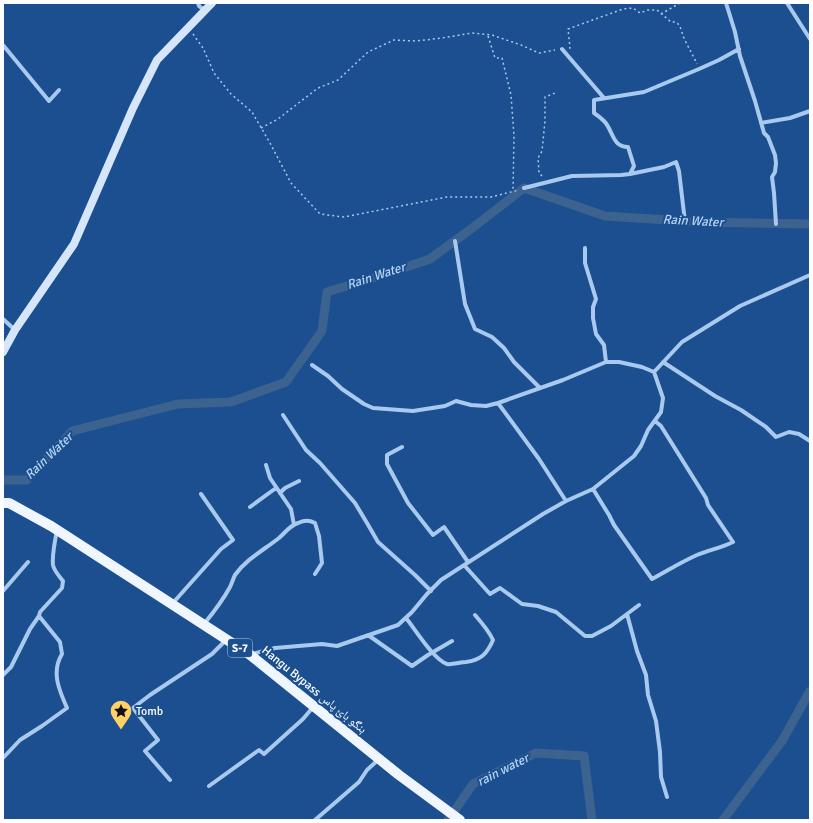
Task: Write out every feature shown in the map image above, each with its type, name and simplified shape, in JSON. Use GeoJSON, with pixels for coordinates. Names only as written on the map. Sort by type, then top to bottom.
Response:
{"type":"FeatureCollection","features":[{"type":"Feature","properties":{"kind":"main road","name":"Hangu Bypass ہنگو بائ پاس"},"geometry":{"type":"LineString","coordinates":[[3,502],[9,503],[57,530],[249,654],[380,759],[460,820]]}},
{"type":"Feature","properties":{"kind":"street"},"geometry":{"type":"LineString","coordinates":[[198,3],[199,6],[205,11]]}},
{"type":"Feature","properties":{"kind":"street"},"geometry":{"type":"LineString","coordinates":[[3,352],[15,330],[74,244],[134,108],[158,60],[212,3]]}},
{"type":"Feature","properties":{"kind":"street"},"geometry":{"type":"LineString","coordinates":[[726,3],[764,133],[768,137],[776,155],[775,172],[772,177],[776,224]]}},
{"type":"Feature","properties":{"kind":"street"},"geometry":{"type":"LineString","coordinates":[[787,3],[810,39]]}},
{"type":"Feature","properties":{"kind":"street"},"geometry":{"type":"LineString","coordinates":[[3,45],[49,101],[60,90]]}},
{"type":"Feature","properties":{"kind":"street"},"geometry":{"type":"LineString","coordinates":[[562,49],[604,98]]}},
{"type":"Feature","properties":{"kind":"street"},"geometry":{"type":"LineString","coordinates":[[630,174],[634,166],[628,147],[624,147],[615,142],[610,129],[604,120],[594,113],[594,100],[644,92],[719,60],[739,49]]}},
{"type":"Feature","properties":{"kind":"street"},"geometry":{"type":"LineString","coordinates":[[761,123],[790,118],[810,111]]}},
{"type":"Feature","properties":{"kind":"street"},"geometry":{"type":"LineString","coordinates":[[524,188],[572,176],[630,174],[664,167],[676,162],[679,171],[685,222]]}},
{"type":"Feature","properties":{"kind":"street"},"geometry":{"type":"LineString","coordinates":[[455,241],[465,304],[476,329],[492,337],[504,348],[514,362],[540,388]]}},
{"type":"Feature","properties":{"kind":"street"},"geometry":{"type":"LineString","coordinates":[[585,248],[585,263],[596,299],[593,307],[593,318],[596,334],[604,344],[606,362]]}},
{"type":"Feature","properties":{"kind":"street"},"geometry":{"type":"LineString","coordinates":[[654,372],[682,342],[740,306],[810,275]]}},
{"type":"Feature","properties":{"kind":"street"},"geometry":{"type":"LineString","coordinates":[[3,319],[15,330]]}},
{"type":"Feature","properties":{"kind":"street"},"geometry":{"type":"LineString","coordinates":[[249,654],[275,648],[322,644],[337,646],[398,625],[441,580],[543,514],[566,501],[593,489],[634,456],[641,446],[648,430],[661,412],[663,398],[654,372],[642,367],[619,362],[606,362],[540,388],[486,406],[456,401],[445,406],[413,411],[373,408],[364,404],[342,389],[328,376],[312,365]]}},
{"type":"Feature","properties":{"kind":"street"},"geometry":{"type":"LineString","coordinates":[[663,362],[715,396],[741,410],[766,427],[776,437],[789,432],[799,434],[810,441]]}},
{"type":"Feature","properties":{"kind":"street"},"geometry":{"type":"LineString","coordinates":[[498,403],[539,459],[566,501]]}},
{"type":"Feature","properties":{"kind":"street"},"geometry":{"type":"LineString","coordinates":[[283,415],[306,450],[320,463],[355,503],[378,542],[415,574],[430,591]]}},
{"type":"Feature","properties":{"kind":"street"},"geometry":{"type":"LineString","coordinates":[[593,489],[614,525],[652,579],[699,554],[724,547],[732,542],[708,505],[706,498],[694,478],[661,426],[655,420]]}},
{"type":"Feature","properties":{"kind":"street"},"geometry":{"type":"LineString","coordinates":[[402,447],[386,455],[387,464],[408,503],[433,535],[444,527],[466,564],[490,594],[500,588],[522,604],[538,606],[556,612],[585,636],[592,636],[611,626],[639,605]]}},
{"type":"Feature","properties":{"kind":"street"},"geometry":{"type":"LineString","coordinates":[[266,465],[270,478],[291,509],[294,525]]}},
{"type":"Feature","properties":{"kind":"street"},"geometry":{"type":"LineString","coordinates":[[280,493],[285,488],[299,481]]}},
{"type":"Feature","properties":{"kind":"street"},"geometry":{"type":"LineString","coordinates":[[250,507],[276,488]]}},
{"type":"Feature","properties":{"kind":"street"},"geometry":{"type":"LineString","coordinates":[[172,604],[221,549],[233,540],[201,494]]}},
{"type":"Feature","properties":{"kind":"street"},"geometry":{"type":"LineString","coordinates":[[204,625],[216,610],[231,586],[234,577],[244,565],[260,551],[284,534],[290,526],[308,520],[315,523],[319,536],[322,563],[315,574]]}},
{"type":"Feature","properties":{"kind":"street"},"geometry":{"type":"LineString","coordinates":[[3,675],[11,667],[40,612],[62,588],[63,581],[53,565],[54,543],[57,530]]}},
{"type":"Feature","properties":{"kind":"street"},"geometry":{"type":"LineString","coordinates":[[3,591],[28,562]]}},
{"type":"Feature","properties":{"kind":"street"},"geometry":{"type":"LineString","coordinates":[[627,614],[637,652],[646,675],[648,695],[656,721],[660,752],[661,778],[667,797]]}},
{"type":"Feature","properties":{"kind":"street"},"geometry":{"type":"LineString","coordinates":[[406,618],[438,659],[448,664],[473,661],[483,657],[489,649],[493,640],[490,632],[475,615]]}},
{"type":"Feature","properties":{"kind":"street"},"geometry":{"type":"LineString","coordinates":[[3,758],[20,740],[67,708],[60,693],[56,674],[59,658],[62,654],[60,642],[39,616]]}},
{"type":"Feature","properties":{"kind":"street"},"geometry":{"type":"LineString","coordinates":[[368,635],[412,666],[452,641]]}},
{"type":"Feature","properties":{"kind":"street"},"geometry":{"type":"LineString","coordinates":[[170,780],[145,751],[158,740],[133,708],[212,654],[227,640]]}},
{"type":"Feature","properties":{"kind":"street"},"geometry":{"type":"LineString","coordinates":[[209,786],[259,750],[264,754],[303,719],[314,706]]}},
{"type":"Feature","properties":{"kind":"street"},"geometry":{"type":"LineString","coordinates":[[315,820],[359,782],[368,770],[380,759]]}},
{"type":"Feature","properties":{"kind":"path"},"geometry":{"type":"LineString","coordinates":[[661,14],[680,3]]}},
{"type":"Feature","properties":{"kind":"path"},"geometry":{"type":"LineString","coordinates":[[261,128],[278,119],[318,88],[338,80],[368,52],[394,40],[416,41],[472,33],[492,35],[539,52],[570,48],[568,29],[623,9],[633,8],[640,13],[648,10],[657,10],[671,22],[676,22],[679,24],[683,36],[699,69]]}},
{"type":"Feature","properties":{"kind":"path"},"geometry":{"type":"LineString","coordinates":[[188,28],[203,48],[214,73],[232,94],[252,112],[291,183],[320,214],[344,217],[447,197],[491,196],[524,188]]}},
{"type":"Feature","properties":{"kind":"path"},"geometry":{"type":"LineString","coordinates":[[487,35],[495,58],[502,58],[511,95],[514,136],[513,191]]}},
{"type":"Feature","properties":{"kind":"path"},"geometry":{"type":"LineString","coordinates":[[547,183],[539,173],[538,158],[542,151],[545,122],[545,97],[555,93]]}},
{"type":"Feature","properties":{"kind":"waterway","name":"Rain Water"},"geometry":{"type":"LineString","coordinates":[[3,480],[27,480],[72,431],[178,404],[231,402],[286,382],[322,331],[327,292],[430,259],[524,188],[605,216],[699,222],[810,224]]}},
{"type":"Feature","properties":{"kind":"waterway","name":"rain water"},"geometry":{"type":"LineString","coordinates":[[723,820],[782,741],[810,691]]}},
{"type":"Feature","properties":{"kind":"waterway","name":"rain water"},"geometry":{"type":"LineString","coordinates":[[448,820],[473,784],[536,753],[584,756],[592,820]]}},
{"type":"Feature","properties":{"kind":"place","name":"Tomb"},"geometry":{"type":"Point","coordinates":[121,730]}}]}
